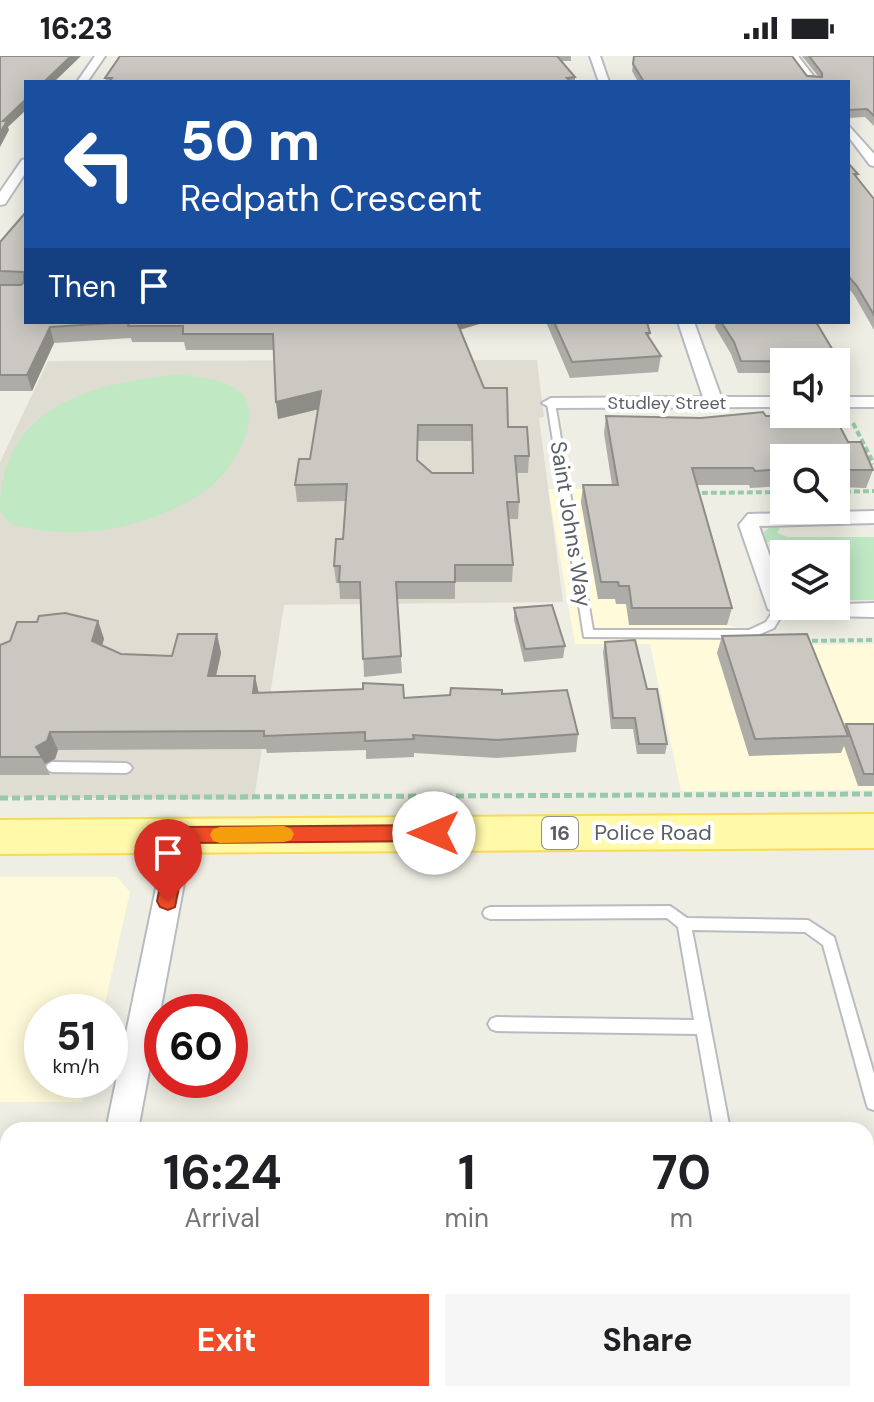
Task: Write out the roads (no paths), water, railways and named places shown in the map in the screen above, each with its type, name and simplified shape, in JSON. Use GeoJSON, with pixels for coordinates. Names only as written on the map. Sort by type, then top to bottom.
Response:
{"type":"FeatureCollection","features":[{"type":"Feature","properties":{"kind":"main road","name":"Police Road"},"geometry":{"type":"LineString","coordinates":[[0,837],[874,831]]}},
{"type":"Feature","properties":{"kind":"street"},"geometry":{"type":"LineString","coordinates":[[83,80],[100,56]]}},
{"type":"Feature","properties":{"kind":"street"},"geometry":{"type":"LineString","coordinates":[[595,56],[603,80]]}},
{"type":"Feature","properties":{"kind":"street"},"geometry":{"type":"LineString","coordinates":[[793,56],[811,80]]}},
{"type":"Feature","properties":{"kind":"street"},"geometry":{"type":"LineString","coordinates":[[850,131],[874,162]]}},
{"type":"Feature","properties":{"kind":"street"},"geometry":{"type":"LineString","coordinates":[[0,201],[21,179]]}},
{"type":"Feature","properties":{"kind":"street"},"geometry":{"type":"LineString","coordinates":[[687,324],[714,403]]}},
{"type":"Feature","properties":{"kind":"street","name":"Studley Street"},"geometry":{"type":"LineString","coordinates":[[551,403],[770,402]]}},
{"type":"Feature","properties":{"kind":"street"},"geometry":{"type":"LineString","coordinates":[[850,409],[871,408]]}},
{"type":"Feature","properties":{"kind":"street"},"geometry":{"type":"LineString","coordinates":[[770,588],[750,520],[874,517]]}},
{"type":"Feature","properties":{"kind":"street"},"geometry":{"type":"LineString","coordinates":[[850,609],[874,610]]}},
{"type":"Feature","properties":{"kind":"street"},"geometry":{"type":"LineString","coordinates":[[124,1122],[180,835]]}},
{"type":"Feature","properties":{"kind":"lane","name":"Saint Johns Way"},"geometry":{"type":"LineString","coordinates":[[551,403],[588,634],[751,634],[770,625],[773,620]]}},
{"type":"Feature","properties":{"kind":"lane"},"geometry":{"type":"LineString","coordinates":[[52,767],[126,768]]}},
{"type":"Feature","properties":{"kind":"lane"},"geometry":{"type":"LineString","coordinates":[[490,913],[670,912],[684,924],[721,1122]]}},
{"type":"Feature","properties":{"kind":"lane"},"geometry":{"type":"LineString","coordinates":[[684,924],[808,926],[829,941],[874,1102]]}},
{"type":"Feature","properties":{"kind":"lane"},"geometry":{"type":"LineString","coordinates":[[496,1024],[703,1027]]}}]}
